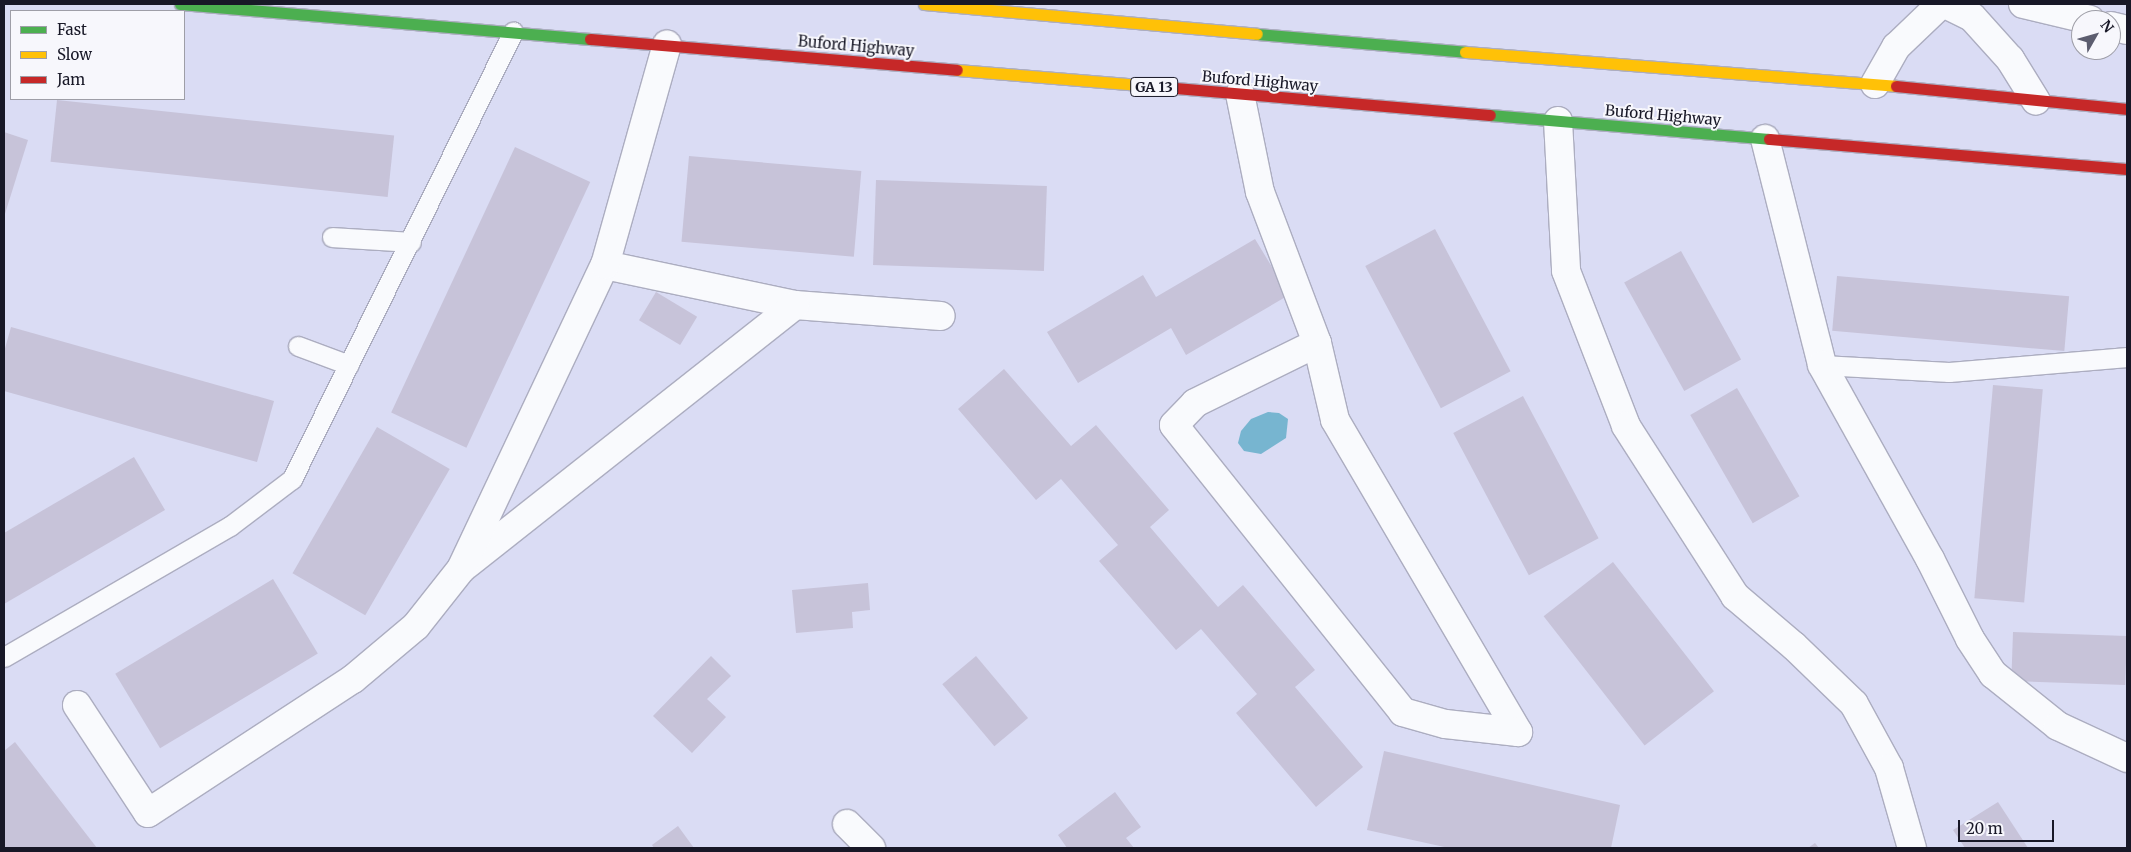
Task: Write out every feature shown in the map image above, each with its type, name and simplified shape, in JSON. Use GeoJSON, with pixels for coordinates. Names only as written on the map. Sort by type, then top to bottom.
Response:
{"type":"FeatureCollection","features":[{"type":"Feature","properties":{"kind":"main road","name":"Buford Highway"},"geometry":{"type":"LineString","coordinates":[[180,4],[2127,170]]}},
{"type":"Feature","properties":{"kind":"main road"},"geometry":{"type":"LineString","coordinates":[[924,4],[1447,51],[1875,84],[2036,101],[2127,108]]}},
{"type":"Feature","properties":{"kind":"street"},"geometry":{"type":"LineString","coordinates":[[1875,84],[1896,47],[1941,4]]}},
{"type":"Feature","properties":{"kind":"street"},"geometry":{"type":"LineString","coordinates":[[1945,4],[1972,17],[2010,59],[2036,101]]}},
{"type":"Feature","properties":{"kind":"street"},"geometry":{"type":"LineString","coordinates":[[2023,4],[2071,15]]}},
{"type":"Feature","properties":{"kind":"street"},"geometry":{"type":"LineString","coordinates":[[77,704],[148,813],[353,679],[416,626],[461,568],[605,265],[667,45]]}},
{"type":"Feature","properties":{"kind":"street"},"geometry":{"type":"LineString","coordinates":[[1240,94],[1260,192],[1316,343],[1336,420],[1518,732],[1445,724],[1403,712],[1174,425],[1195,403],[1316,343]]}},
{"type":"Feature","properties":{"kind":"street"},"geometry":{"type":"LineString","coordinates":[[1558,121],[1566,271],[1626,426],[1735,596],[1794,646],[1854,704],[1889,768],[1912,848]]}},
{"type":"Feature","properties":{"kind":"street"},"geometry":{"type":"LineString","coordinates":[[1765,139],[1822,365],[1930,559],[1970,639],[1993,674],[2058,726],[2127,758]]}},
{"type":"Feature","properties":{"kind":"street"},"geometry":{"type":"LineString","coordinates":[[605,265],[795,305],[941,316]]}},
{"type":"Feature","properties":{"kind":"street"},"geometry":{"type":"LineString","coordinates":[[461,568],[795,305]]}},
{"type":"Feature","properties":{"kind":"street"},"geometry":{"type":"LineString","coordinates":[[847,824],[871,848]]}},
{"type":"Feature","properties":{"kind":"lane"},"geometry":{"type":"LineString","coordinates":[[4,657],[230,526],[292,479],[411,242],[513,32]]}},
{"type":"Feature","properties":{"kind":"lane"},"geometry":{"type":"LineString","coordinates":[[332,237],[411,242]]}},
{"type":"Feature","properties":{"kind":"lane"},"geometry":{"type":"LineString","coordinates":[[298,346],[349,365]]}},
{"type":"Feature","properties":{"kind":"lane"},"geometry":{"type":"LineString","coordinates":[[1822,365],[1949,372],[2127,357]]}},
{"type":"Feature","properties":{"kind":"water"},"geometry":{"type":"Polygon","coordinates":[[[1268,412],[1279,413],[1288,419],[1286,438],[1261,454],[1244,451],[1238,443],[1241,431],[1251,419],[1268,412]]]}},
{"type":"Feature","properties":{"kind":"building"},"geometry":{"type":"Polygon","coordinates":[[[57,100],[394,135],[388,197],[51,162],[57,100]]]}},
{"type":"Feature","properties":{"kind":"building"},"geometry":{"type":"Polygon","coordinates":[[[4,132],[28,140],[4,217],[4,132]]]}},
{"type":"Feature","properties":{"kind":"building"},"geometry":{"type":"Polygon","coordinates":[[[515,147],[590,182],[466,448],[391,413],[515,147]]]}},
{"type":"Feature","properties":{"kind":"building"},"geometry":{"type":"Polygon","coordinates":[[[689,156],[861,171],[854,257],[682,242],[689,156]]]}},
{"type":"Feature","properties":{"kind":"building"},"geometry":{"type":"Polygon","coordinates":[[[876,180],[1047,186],[1044,271],[873,265],[876,180]]]}},
{"type":"Feature","properties":{"kind":"building"},"geometry":{"type":"Polygon","coordinates":[[[1435,229],[1511,371],[1441,408],[1365,266],[1435,229]]]}},
{"type":"Feature","properties":{"kind":"building"},"geometry":{"type":"Polygon","coordinates":[[[1255,239],[1289,295],[1186,355],[1171,328],[1078,383],[1047,332],[1143,275],[1156,297],[1255,239]]]}},
{"type":"Feature","properties":{"kind":"building"},"geometry":{"type":"Polygon","coordinates":[[[1681,251],[1741,359],[1684,391],[1624,283],[1681,251]]]}},
{"type":"Feature","properties":{"kind":"building"},"geometry":{"type":"Polygon","coordinates":[[[1837,276],[2069,296],[2064,351],[1832,331],[1837,276]]]}},
{"type":"Feature","properties":{"kind":"building"},"geometry":{"type":"Polygon","coordinates":[[[656,292],[697,317],[680,345],[639,320],[656,292]]]}},
{"type":"Feature","properties":{"kind":"building"},"geometry":{"type":"Polygon","coordinates":[[[11,327],[274,401],[257,462],[4,391],[4,352],[11,327]]]}},
{"type":"Feature","properties":{"kind":"building"},"geometry":{"type":"Polygon","coordinates":[[[1004,369],[1071,446],[1096,425],[1169,510],[1150,527],[1218,607],[1243,585],[1315,670],[1295,687],[1363,767],[1316,807],[1236,713],[1257,694],[1201,629],[1176,650],[1099,561],[1118,545],[1061,479],[1036,500],[958,409],[1004,369]]]}},
{"type":"Feature","properties":{"kind":"building"},"geometry":{"type":"Polygon","coordinates":[[[1993,385],[2043,389],[2024,603],[1974,598],[1993,385]]]}},
{"type":"Feature","properties":{"kind":"building"},"geometry":{"type":"Polygon","coordinates":[[[1737,388],[1800,496],[1753,523],[1690,415],[1737,388]]]}},
{"type":"Feature","properties":{"kind":"building"},"geometry":{"type":"Polygon","coordinates":[[[1523,396],[1599,538],[1529,575],[1453,433],[1523,396]]]}},
{"type":"Feature","properties":{"kind":"building"},"geometry":{"type":"Polygon","coordinates":[[[377,427],[450,469],[365,615],[293,573],[377,427]]]}},
{"type":"Feature","properties":{"kind":"building"},"geometry":{"type":"Polygon","coordinates":[[[134,457],[165,510],[4,604],[4,533],[134,457]]]}},
{"type":"Feature","properties":{"kind":"building"},"geometry":{"type":"Polygon","coordinates":[[[1613,562],[1714,691],[1645,745],[1544,616],[1613,562]]]}},
{"type":"Feature","properties":{"kind":"building"},"geometry":{"type":"Polygon","coordinates":[[[273,579],[318,654],[160,748],[115,674],[273,579]]]}},
{"type":"Feature","properties":{"kind":"building"},"geometry":{"type":"Polygon","coordinates":[[[868,583],[870,610],[852,612],[853,628],[796,633],[792,590],[868,583]]]}},
{"type":"Feature","properties":{"kind":"building"},"geometry":{"type":"Polygon","coordinates":[[[2013,632],[2127,636],[2125,685],[2011,681],[2013,632]]]}},
{"type":"Feature","properties":{"kind":"building"},"geometry":{"type":"Polygon","coordinates":[[[711,656],[731,676],[707,699],[726,717],[692,753],[653,716],[711,656]]]}},
{"type":"Feature","properties":{"kind":"building"},"geometry":{"type":"Polygon","coordinates":[[[976,656],[1028,718],[994,746],[942,684],[976,656]]]}},
{"type":"Feature","properties":{"kind":"building"},"geometry":{"type":"Polygon","coordinates":[[[15,742],[97,848],[4,848],[4,751],[15,742]]]}},
{"type":"Feature","properties":{"kind":"building"},"geometry":{"type":"Polygon","coordinates":[[[1384,751],[1620,805],[1611,848],[1449,848],[1367,830],[1384,751]]]}},
{"type":"Feature","properties":{"kind":"building"},"geometry":{"type":"Polygon","coordinates":[[[1115,792],[1141,827],[1126,838],[1134,848],[1067,848],[1058,835],[1115,792]]]}},
{"type":"Feature","properties":{"kind":"building"},"geometry":{"type":"Polygon","coordinates":[[[1998,802],[2028,848],[1965,848],[1953,830],[1998,802]]]}},
{"type":"Feature","properties":{"kind":"building"},"geometry":{"type":"Polygon","coordinates":[[[678,826],[694,848],[654,848],[652,845],[678,826]]]}},
{"type":"Feature","properties":{"kind":"building"},"geometry":{"type":"Polygon","coordinates":[[[1815,843],[1819,848],[1808,848],[1815,843]]]}},
{"type":"Feature","properties":{"kind":"traffic: fast"},"geometry":{"type":"LineString","coordinates":[[180,4],[590,39]]}},
{"type":"Feature","properties":{"kind":"traffic: fast"},"geometry":{"type":"LineString","coordinates":[[1257,34],[1465,52]]}},
{"type":"Feature","properties":{"kind":"traffic: fast"},"geometry":{"type":"LineString","coordinates":[[1490,115],[1769,139]]}},
{"type":"Feature","properties":{"kind":"traffic: slow"},"geometry":{"type":"LineString","coordinates":[[924,4],[1257,34]]}},
{"type":"Feature","properties":{"kind":"traffic: slow"},"geometry":{"type":"LineString","coordinates":[[1465,52],[1896,86]]}},
{"type":"Feature","properties":{"kind":"traffic: slow"},"geometry":{"type":"LineString","coordinates":[[957,70],[1152,86]]}},
{"type":"Feature","properties":{"kind":"traffic: jam"},"geometry":{"type":"LineString","coordinates":[[590,39],[957,70]]}},
{"type":"Feature","properties":{"kind":"traffic: jam"},"geometry":{"type":"LineString","coordinates":[[1152,86],[1490,115]]}},
{"type":"Feature","properties":{"kind":"traffic: jam"},"geometry":{"type":"LineString","coordinates":[[1896,86],[2127,109]]}},
{"type":"Feature","properties":{"kind":"traffic: jam"},"geometry":{"type":"LineString","coordinates":[[1769,139],[2127,169]]}}]}
